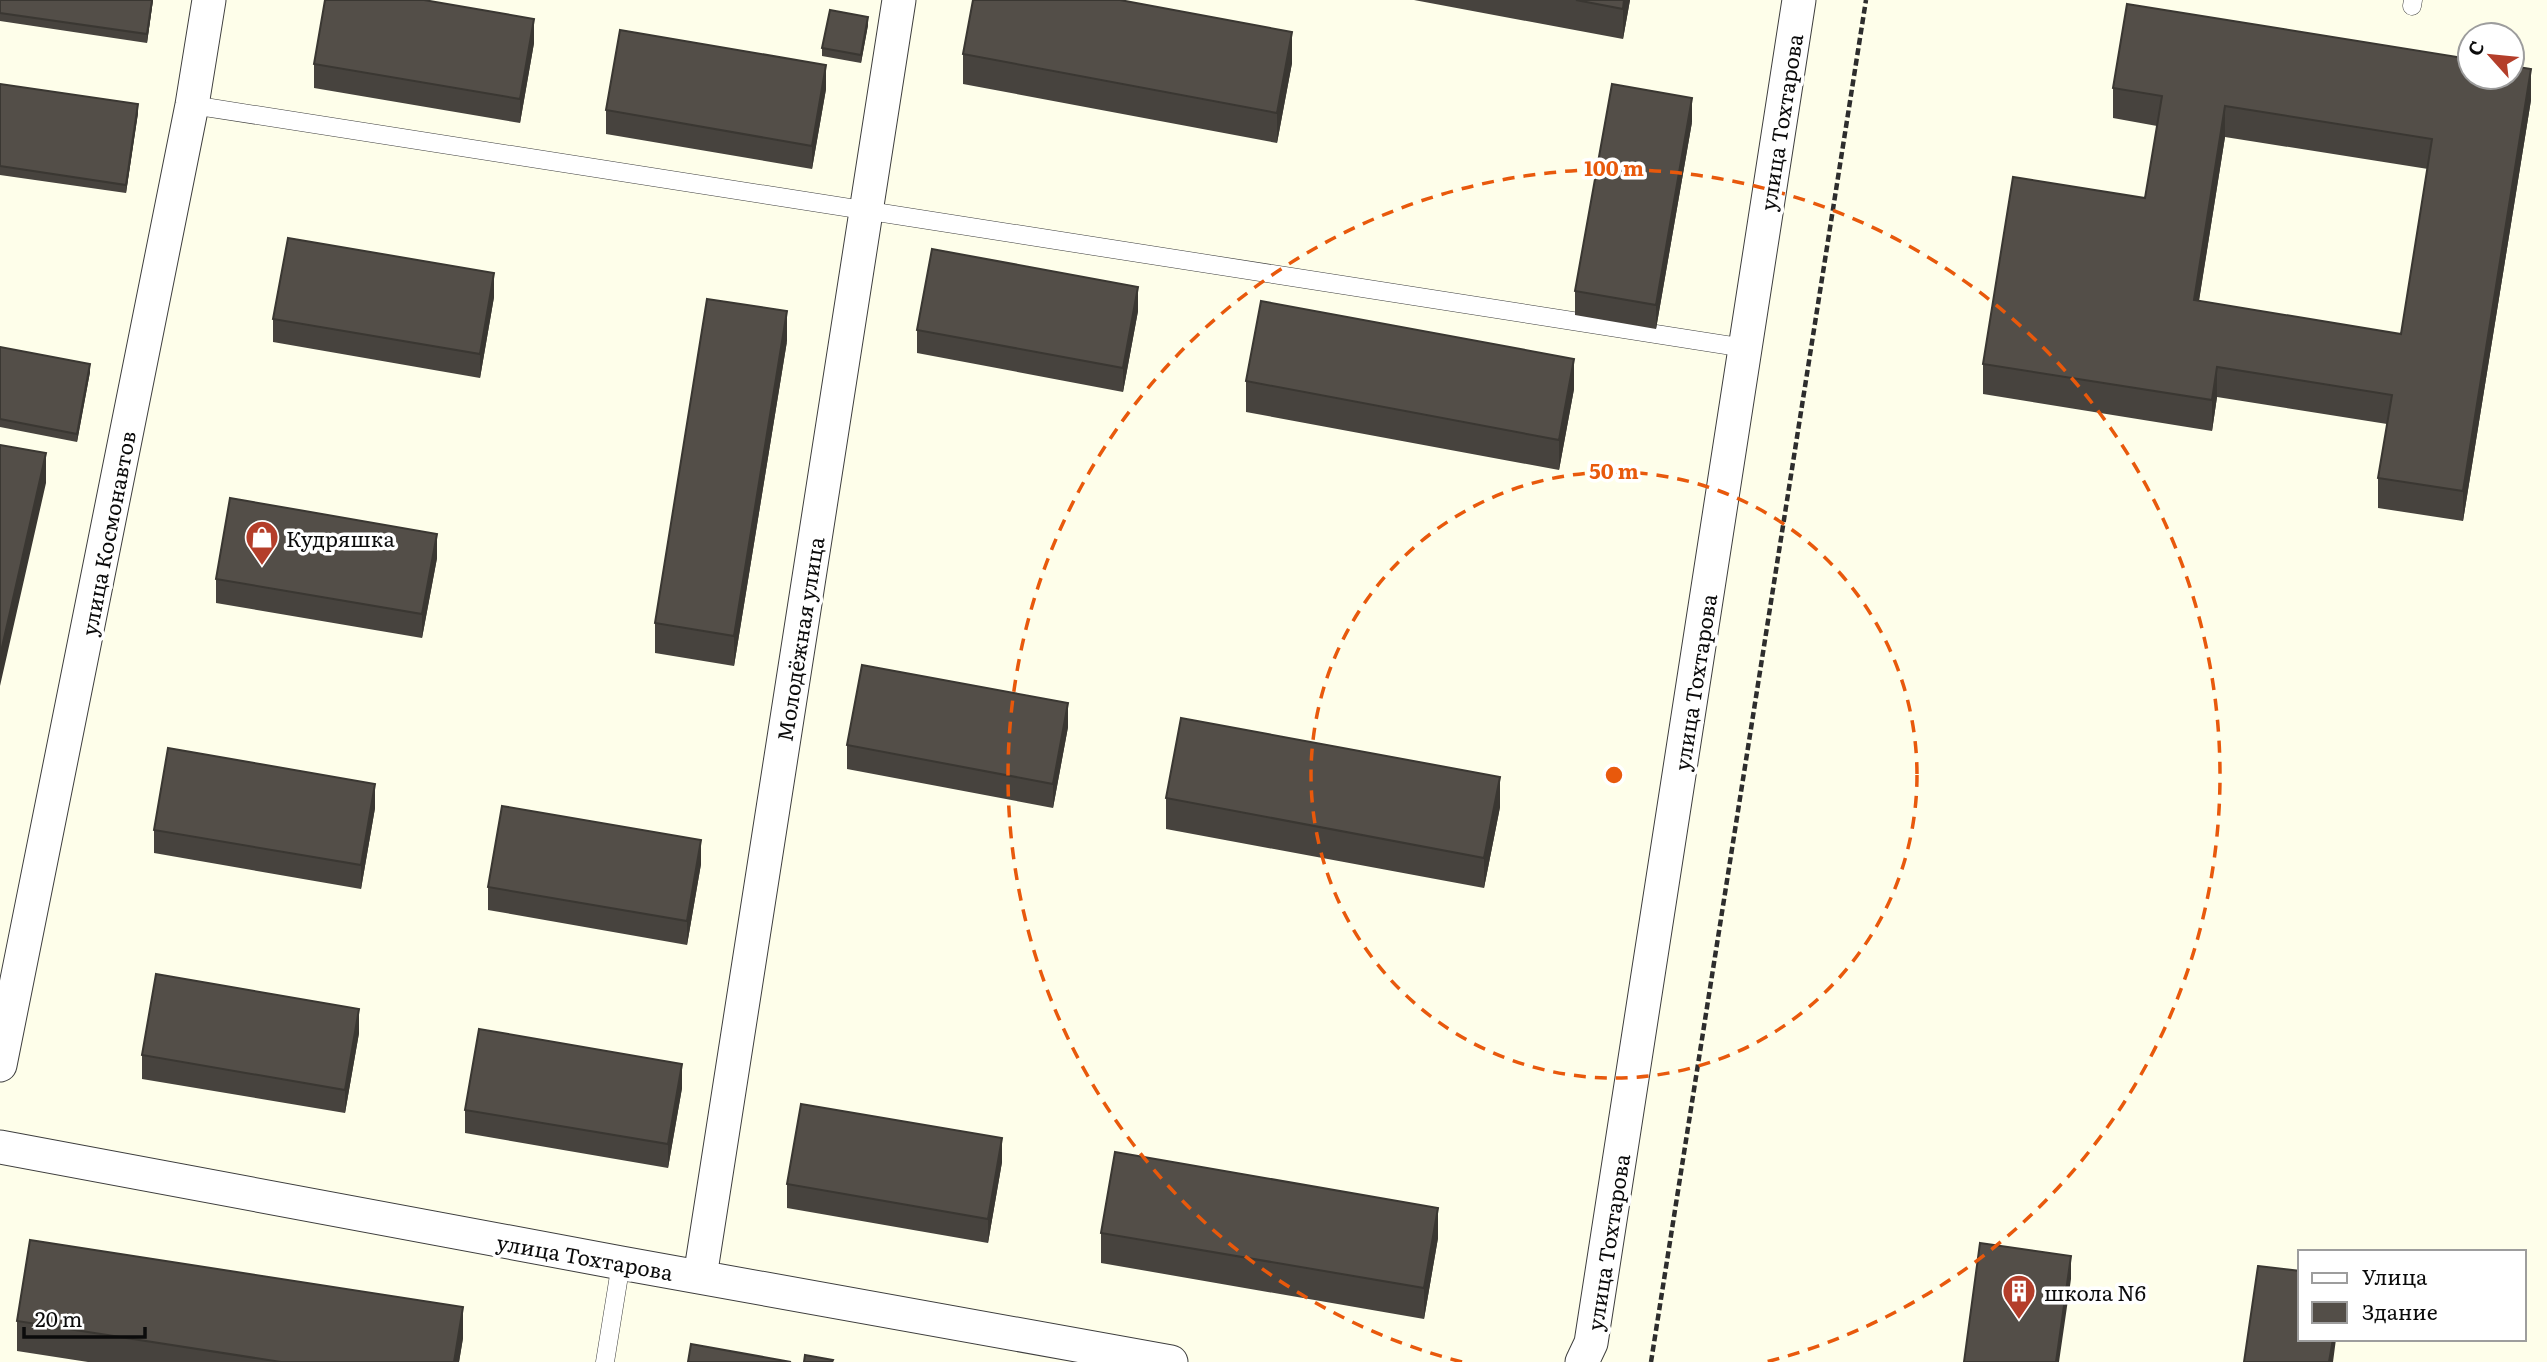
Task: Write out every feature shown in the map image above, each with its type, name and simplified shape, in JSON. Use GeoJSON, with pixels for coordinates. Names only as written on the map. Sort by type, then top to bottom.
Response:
{"type":"FeatureCollection","features":[{"type":"Feature","properties":{"kind":"street","name":"улица Космонавтов"},"geometry":{"type":"LineString","coordinates":[[0,1065],[192,105],[209,0]]}},
{"type":"Feature","properties":{"kind":"street","name":"Молодёжная улица"},"geometry":{"type":"LineString","coordinates":[[700,1277],[899,0]]}},
{"type":"Feature","properties":{"kind":"street","name":"улица Тохтарова"},"geometry":{"type":"LineString","coordinates":[[1583,1362],[1591,1343],[1799,0]]}},
{"type":"Feature","properties":{"kind":"street","name":"улица Тохтарова"},"geometry":{"type":"LineString","coordinates":[[0,1147],[1171,1362]]}},
{"type":"Feature","properties":{"kind":"lane"},"geometry":{"type":"LineString","coordinates":[[192,105],[1745,348]]}},
{"type":"Feature","properties":{"kind":"lane"},"geometry":{"type":"LineString","coordinates":[[605,1362],[621,1263]]}},
{"type":"Feature","properties":{"kind":"path"},"geometry":{"type":"LineString","coordinates":[[1651,1362],[1866,0]]}},
{"type":"Feature","properties":{"kind":"building"},"geometry":{"type":"Polygon","coordinates":[[[0,0],[152,0],[147,34],[0,13],[0,0]]]}},
{"type":"Feature","properties":{"kind":"building"},"geometry":{"type":"Polygon","coordinates":[[[325,0],[424,0],[534,19],[520,99],[314,64],[325,0]]]}},
{"type":"Feature","properties":{"kind":"building"},"geometry":{"type":"Polygon","coordinates":[[[973,0],[1120,0],[1292,32],[1277,113],[963,54],[973,0]]]}},
{"type":"Feature","properties":{"kind":"building"},"geometry":{"type":"Polygon","coordinates":[[[1576,0],[1624,0],[1623,9],[1576,0]]]}},
{"type":"Feature","properties":{"kind":"building"},"geometry":{"type":"Polygon","coordinates":[[[2127,4],[2456,57],[2456,91],[2526,91],[2526,68],[2531,69],[2463,491],[2378,478],[2392,395],[2217,367],[2212,400],[1983,364],[2013,177],[2145,198],[2162,96],[2113,88],[2127,4]],[[2225,106],[2194,300],[2401,334],[2432,139],[2225,106]]]}},
{"type":"Feature","properties":{"kind":"building"},"geometry":{"type":"Polygon","coordinates":[[[830,10],[868,17],[861,55],[822,48],[830,10]]]}},
{"type":"Feature","properties":{"kind":"building"},"geometry":{"type":"Polygon","coordinates":[[[620,30],[826,65],[812,146],[606,110],[620,30]]]}},
{"type":"Feature","properties":{"kind":"building"},"geometry":{"type":"Polygon","coordinates":[[[0,84],[138,104],[126,185],[0,166],[0,84]]]}},
{"type":"Feature","properties":{"kind":"building"},"geometry":{"type":"Polygon","coordinates":[[[1612,84],[1692,98],[1656,305],[1575,291],[1612,84]]]}},
{"type":"Feature","properties":{"kind":"building"},"geometry":{"type":"Polygon","coordinates":[[[288,238],[494,273],[480,354],[273,319],[288,238]]]}},
{"type":"Feature","properties":{"kind":"building"},"geometry":{"type":"Polygon","coordinates":[[[932,249],[1138,287],[1123,368],[917,330],[932,249]]]}},
{"type":"Feature","properties":{"kind":"building"},"geometry":{"type":"Polygon","coordinates":[[[707,299],[787,311],[734,636],[655,623],[707,299]]]}},
{"type":"Feature","properties":{"kind":"building"},"geometry":{"type":"Polygon","coordinates":[[[1261,301],[1574,359],[1559,440],[1246,381],[1261,301]]]}},
{"type":"Feature","properties":{"kind":"building"},"geometry":{"type":"Polygon","coordinates":[[[0,347],[90,364],[77,434],[0,419],[0,347]]]}},
{"type":"Feature","properties":{"kind":"building"},"geometry":{"type":"Polygon","coordinates":[[[0,445],[46,453],[0,656],[0,445]]]}},
{"type":"Feature","properties":{"kind":"building"},"geometry":{"type":"Polygon","coordinates":[[[230,498],[437,534],[422,614],[216,579],[230,498]]]}},
{"type":"Feature","properties":{"kind":"building"},"geometry":{"type":"Polygon","coordinates":[[[862,665],[1068,703],[1053,784],[847,745],[862,665]]]}},
{"type":"Feature","properties":{"kind":"building"},"geometry":{"type":"Polygon","coordinates":[[[1181,718],[1500,777],[1484,858],[1166,798],[1181,718]]]}},
{"type":"Feature","properties":{"kind":"building"},"geometry":{"type":"Polygon","coordinates":[[[168,748],[375,784],[361,865],[154,830],[168,748]]]}},
{"type":"Feature","properties":{"kind":"building"},"geometry":{"type":"Polygon","coordinates":[[[502,806],[701,840],[687,921],[488,887],[502,806]]]}},
{"type":"Feature","properties":{"kind":"building"},"geometry":{"type":"Polygon","coordinates":[[[156,974],[359,1009],[345,1090],[142,1055],[156,974]]]}},
{"type":"Feature","properties":{"kind":"building"},"geometry":{"type":"Polygon","coordinates":[[[479,1029],[682,1064],[668,1144],[465,1110],[479,1029]]]}},
{"type":"Feature","properties":{"kind":"building"},"geometry":{"type":"Polygon","coordinates":[[[801,1104],[1002,1138],[988,1219],[787,1184],[801,1104]]]}},
{"type":"Feature","properties":{"kind":"building"},"geometry":{"type":"Polygon","coordinates":[[[1115,1152],[1438,1208],[1424,1288],[1101,1233],[1115,1152]]]}},
{"type":"Feature","properties":{"kind":"building"},"geometry":{"type":"Polygon","coordinates":[[[30,1240],[463,1307],[454,1362],[281,1362],[17,1321],[30,1240]]]}},
{"type":"Feature","properties":{"kind":"building","name":"школа N6"},"geometry":{"type":"Polygon","coordinates":[[[1980,1243],[2071,1256],[2056,1362],[1964,1362],[1980,1243]]]}},
{"type":"Feature","properties":{"kind":"building"},"geometry":{"type":"Polygon","coordinates":[[[2258,1266],[2298,1271],[2298,1341],[2333,1341],[2329,1362],[2244,1362],[2258,1266]]]}},
{"type":"Feature","properties":{"kind":"building"},"geometry":{"type":"Polygon","coordinates":[[[691,1344],[791,1362],[688,1362],[691,1344]]]}},
{"type":"Feature","properties":{"kind":"building"},"geometry":{"type":"Polygon","coordinates":[[[805,1355],[833,1360],[804,1362],[805,1355]]]}},
{"type":"Feature","properties":{"kind":"place","name":"Кудряшка"},"geometry":{"type":"Point","coordinates":[262,567]}},
{"type":"Feature","properties":{"kind":"place","name":"школа N6"},"geometry":{"type":"Point","coordinates":[2019,1321]}}]}
